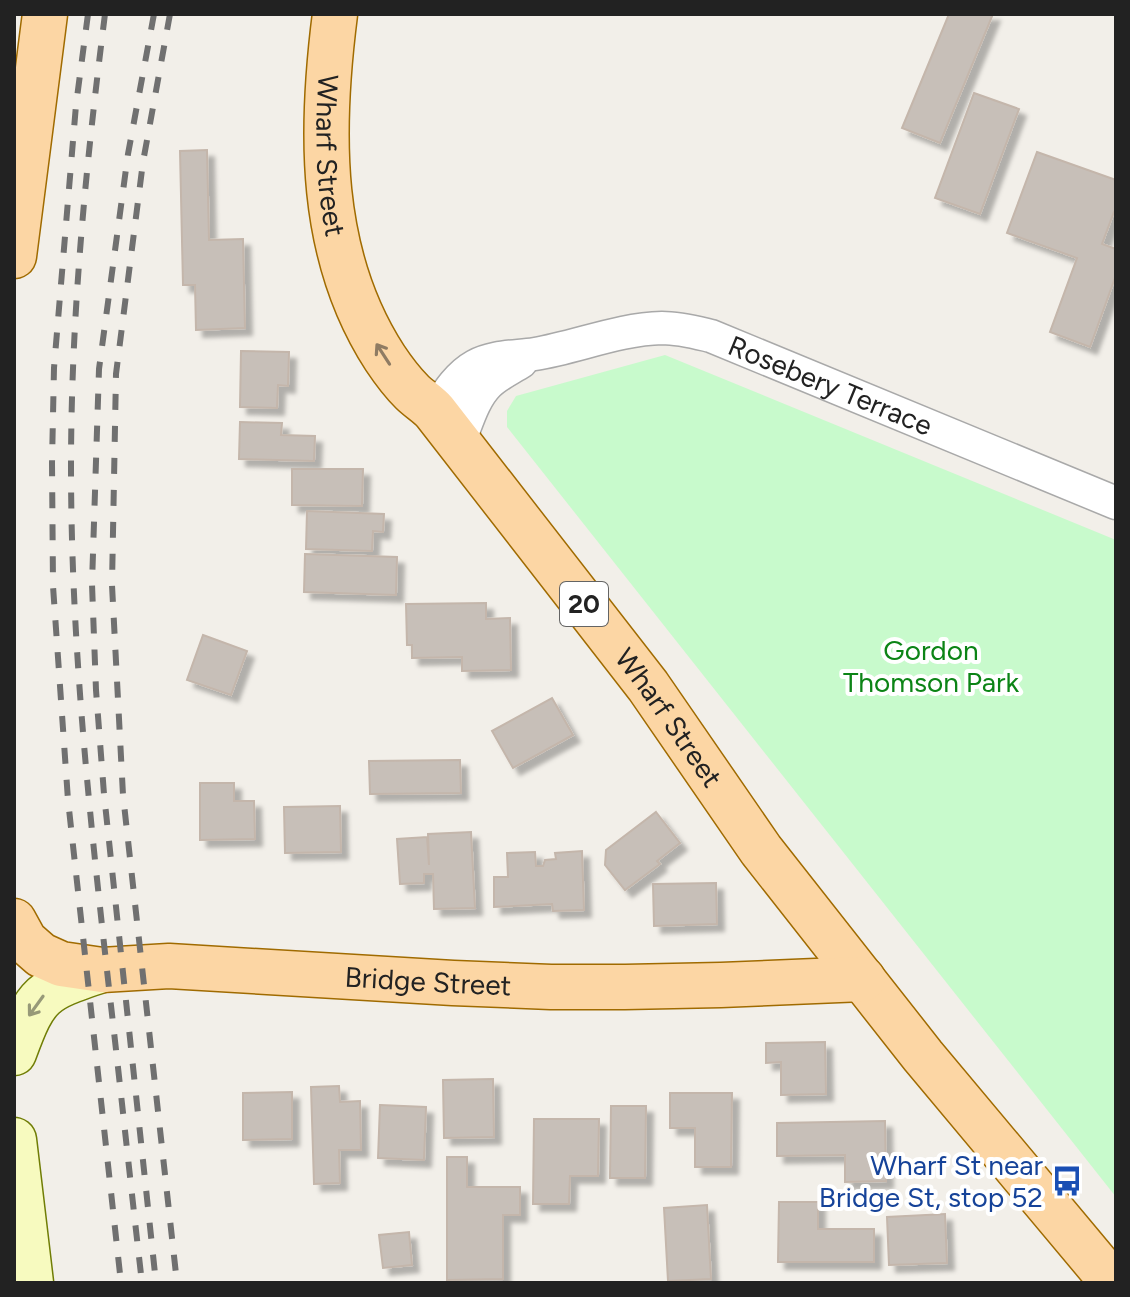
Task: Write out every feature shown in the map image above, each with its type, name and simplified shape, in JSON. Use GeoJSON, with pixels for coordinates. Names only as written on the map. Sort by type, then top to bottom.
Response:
{"type":"FeatureCollection","features":[{"type":"Feature","properties":{"kind":"main road"},"geometry":{"type":"LineString","coordinates":[[14,256],[22,134],[45,14]]}},
{"type":"Feature","properties":{"kind":"main road","name":"Wharf Street"},"geometry":{"type":"LineString","coordinates":[[335,14],[327,97],[326,168],[333,223],[358,305],[379,348],[408,388],[447,427],[648,686],[761,850],[960,1102],[1113,1283]]}},
{"type":"Feature","properties":{"kind":"main road","name":"Bridge Street"},"geometry":{"type":"LineString","coordinates":[[14,921],[25,941],[41,955],[61,964],[102,970],[169,966],[453,983],[611,987],[863,979]]}},
{"type":"Feature","properties":{"kind":"main road"},"geometry":{"type":"LineString","coordinates":[[14,1053],[27,1018],[42,997],[60,985],[102,970]]}},
{"type":"Feature","properties":{"kind":"main road"},"geometry":{"type":"LineString","coordinates":[[14,1140],[31,1283]]}},
{"type":"Feature","properties":{"kind":"street","name":"Rosebery Terrace"},"geometry":{"type":"LineString","coordinates":[[447,427],[457,381],[473,367],[489,361],[643,330],[673,328],[703,334],[1116,503]]}},
{"type":"Feature","properties":{"kind":"green space","name":"Gordon Thomson Park"},"geometry":{"type":"Polygon","coordinates":[[[665,355],[1116,540],[1116,1197],[507,427],[507,411],[516,396],[665,355]]]}},
{"type":"Feature","properties":{"kind":"building"},"geometry":{"type":"Polygon","coordinates":[[[949,14],[993,14],[940,143],[902,128],[949,14]]]}},
{"type":"Feature","properties":{"kind":"building"},"geometry":{"type":"Polygon","coordinates":[[[974,93],[1019,109],[980,214],[935,198],[974,93]]]}},
{"type":"Feature","properties":{"kind":"building"},"geometry":{"type":"Polygon","coordinates":[[[207,150],[209,240],[243,239],[245,328],[196,330],[195,285],[183,285],[180,151],[207,150]]]}},
{"type":"Feature","properties":{"kind":"building"},"geometry":{"type":"Polygon","coordinates":[[[1037,152],[1116,180],[1116,213],[1102,244],[1116,249],[1116,275],[1090,347],[1050,332],[1077,258],[1007,233],[1037,152]]]}},
{"type":"Feature","properties":{"kind":"building"},"geometry":{"type":"Polygon","coordinates":[[[241,351],[289,352],[288,386],[278,385],[277,408],[240,407],[241,351]]]}},
{"type":"Feature","properties":{"kind":"building"},"geometry":{"type":"Polygon","coordinates":[[[240,422],[282,423],[281,435],[315,436],[314,461],[239,459],[240,422]]]}},
{"type":"Feature","properties":{"kind":"building"},"geometry":{"type":"Polygon","coordinates":[[[292,469],[363,469],[362,506],[292,505],[292,469]]]}},
{"type":"Feature","properties":{"kind":"building"},"geometry":{"type":"Polygon","coordinates":[[[307,511],[384,514],[383,532],[373,531],[372,551],[306,549],[307,511]]]}},
{"type":"Feature","properties":{"kind":"building"},"geometry":{"type":"Polygon","coordinates":[[[305,554],[397,557],[396,595],[304,592],[305,554]]]}},
{"type":"Feature","properties":{"kind":"building"},"geometry":{"type":"Polygon","coordinates":[[[486,603],[486,619],[510,618],[511,670],[462,671],[462,657],[412,658],[412,645],[407,645],[406,604],[486,603]]]}},
{"type":"Feature","properties":{"kind":"building"},"geometry":{"type":"Polygon","coordinates":[[[203,635],[247,651],[231,695],[187,680],[203,635]]]}},
{"type":"Feature","properties":{"kind":"building"},"geometry":{"type":"Polygon","coordinates":[[[552,698],[573,735],[513,768],[492,731],[552,698]]]}},
{"type":"Feature","properties":{"kind":"building"},"geometry":{"type":"Polygon","coordinates":[[[460,760],[461,793],[370,794],[369,761],[460,760]]]}},
{"type":"Feature","properties":{"kind":"building"},"geometry":{"type":"Polygon","coordinates":[[[200,783],[234,783],[234,801],[254,801],[255,839],[200,840],[200,783]]]}},
{"type":"Feature","properties":{"kind":"building"},"geometry":{"type":"Polygon","coordinates":[[[340,806],[341,852],[285,853],[284,807],[340,806]]]}},
{"type":"Feature","properties":{"kind":"building"},"geometry":{"type":"Polygon","coordinates":[[[656,812],[680,843],[657,861],[660,864],[625,890],[605,865],[606,850],[656,812]]]}},
{"type":"Feature","properties":{"kind":"building"},"geometry":{"type":"Polygon","coordinates":[[[471,832],[475,908],[434,909],[433,874],[424,874],[424,883],[400,884],[397,839],[427,837],[429,865],[428,834],[471,832]]]}},
{"type":"Feature","properties":{"kind":"building"},"geometry":{"type":"Polygon","coordinates":[[[582,851],[584,910],[553,911],[552,904],[494,907],[494,877],[508,877],[507,853],[535,852],[536,866],[543,866],[545,860],[556,859],[555,853],[582,851]]]}},
{"type":"Feature","properties":{"kind":"building"},"geometry":{"type":"Polygon","coordinates":[[[716,883],[717,924],[654,926],[653,884],[716,883]]]}},
{"type":"Feature","properties":{"kind":"building"},"geometry":{"type":"Polygon","coordinates":[[[825,1042],[826,1094],[781,1095],[781,1062],[766,1063],[766,1043],[825,1042]]]}},
{"type":"Feature","properties":{"kind":"building"},"geometry":{"type":"Polygon","coordinates":[[[493,1079],[494,1137],[444,1138],[443,1080],[493,1079]]]}},
{"type":"Feature","properties":{"kind":"building"},"geometry":{"type":"Polygon","coordinates":[[[339,1086],[340,1102],[360,1101],[361,1150],[339,1150],[340,1183],[314,1184],[311,1087],[339,1086]]]}},
{"type":"Feature","properties":{"kind":"building"},"geometry":{"type":"Polygon","coordinates":[[[292,1092],[292,1139],[243,1140],[243,1093],[292,1092]]]}},
{"type":"Feature","properties":{"kind":"building"},"geometry":{"type":"Polygon","coordinates":[[[670,1093],[732,1093],[731,1167],[695,1167],[695,1128],[670,1128],[670,1093]]]}},
{"type":"Feature","properties":{"kind":"building"},"geometry":{"type":"Polygon","coordinates":[[[380,1105],[426,1107],[424,1160],[378,1158],[380,1105]]]}},
{"type":"Feature","properties":{"kind":"building"},"geometry":{"type":"Polygon","coordinates":[[[611,1106],[646,1106],[645,1178],[610,1178],[611,1106]]]}},
{"type":"Feature","properties":{"kind":"building"},"geometry":{"type":"Polygon","coordinates":[[[534,1119],[599,1119],[598,1176],[570,1176],[569,1204],[533,1204],[534,1119]]]}},
{"type":"Feature","properties":{"kind":"building"},"geometry":{"type":"Polygon","coordinates":[[[885,1121],[886,1181],[845,1182],[845,1155],[777,1156],[777,1123],[885,1121]]]}},
{"type":"Feature","properties":{"kind":"building"},"geometry":{"type":"Polygon","coordinates":[[[447,1157],[467,1157],[467,1187],[520,1187],[520,1215],[503,1215],[503,1279],[447,1280],[447,1157]]]}},
{"type":"Feature","properties":{"kind":"building"},"geometry":{"type":"Polygon","coordinates":[[[779,1202],[818,1202],[818,1229],[874,1229],[874,1262],[778,1262],[779,1202]]]}},
{"type":"Feature","properties":{"kind":"building"},"geometry":{"type":"Polygon","coordinates":[[[707,1205],[711,1279],[668,1281],[664,1208],[707,1205]]]}},
{"type":"Feature","properties":{"kind":"building"},"geometry":{"type":"Polygon","coordinates":[[[945,1214],[947,1263],[889,1265],[887,1217],[945,1214]]]}},
{"type":"Feature","properties":{"kind":"building"},"geometry":{"type":"Polygon","coordinates":[[[409,1232],[412,1265],[383,1268],[379,1235],[409,1232]]]}},
{"type":"Feature","properties":{"kind":"railway"},"geometry":{"type":"LineString","coordinates":[[88,14],[76,105],[54,368],[53,586],[68,800],[121,1283]]}},
{"type":"Feature","properties":{"kind":"railway"},"geometry":{"type":"LineString","coordinates":[[105,14],[77,296],[72,410],[72,534],[78,666],[89,798],[142,1283]]}},
{"type":"Feature","properties":{"kind":"railway"},"geometry":{"type":"LineString","coordinates":[[154,14],[128,154],[99,369],[92,584],[104,794],[156,1283]]}},
{"type":"Feature","properties":{"kind":"railway"},"geometry":{"type":"LineString","coordinates":[[170,14],[143,162],[116,374],[112,585],[123,795],[177,1283]]}},
{"type":"Feature","properties":{"kind":"place","name":"Wharf St near Bridge St, stop 52"},"geometry":{"type":"Point","coordinates":[1067,1181]}}]}
